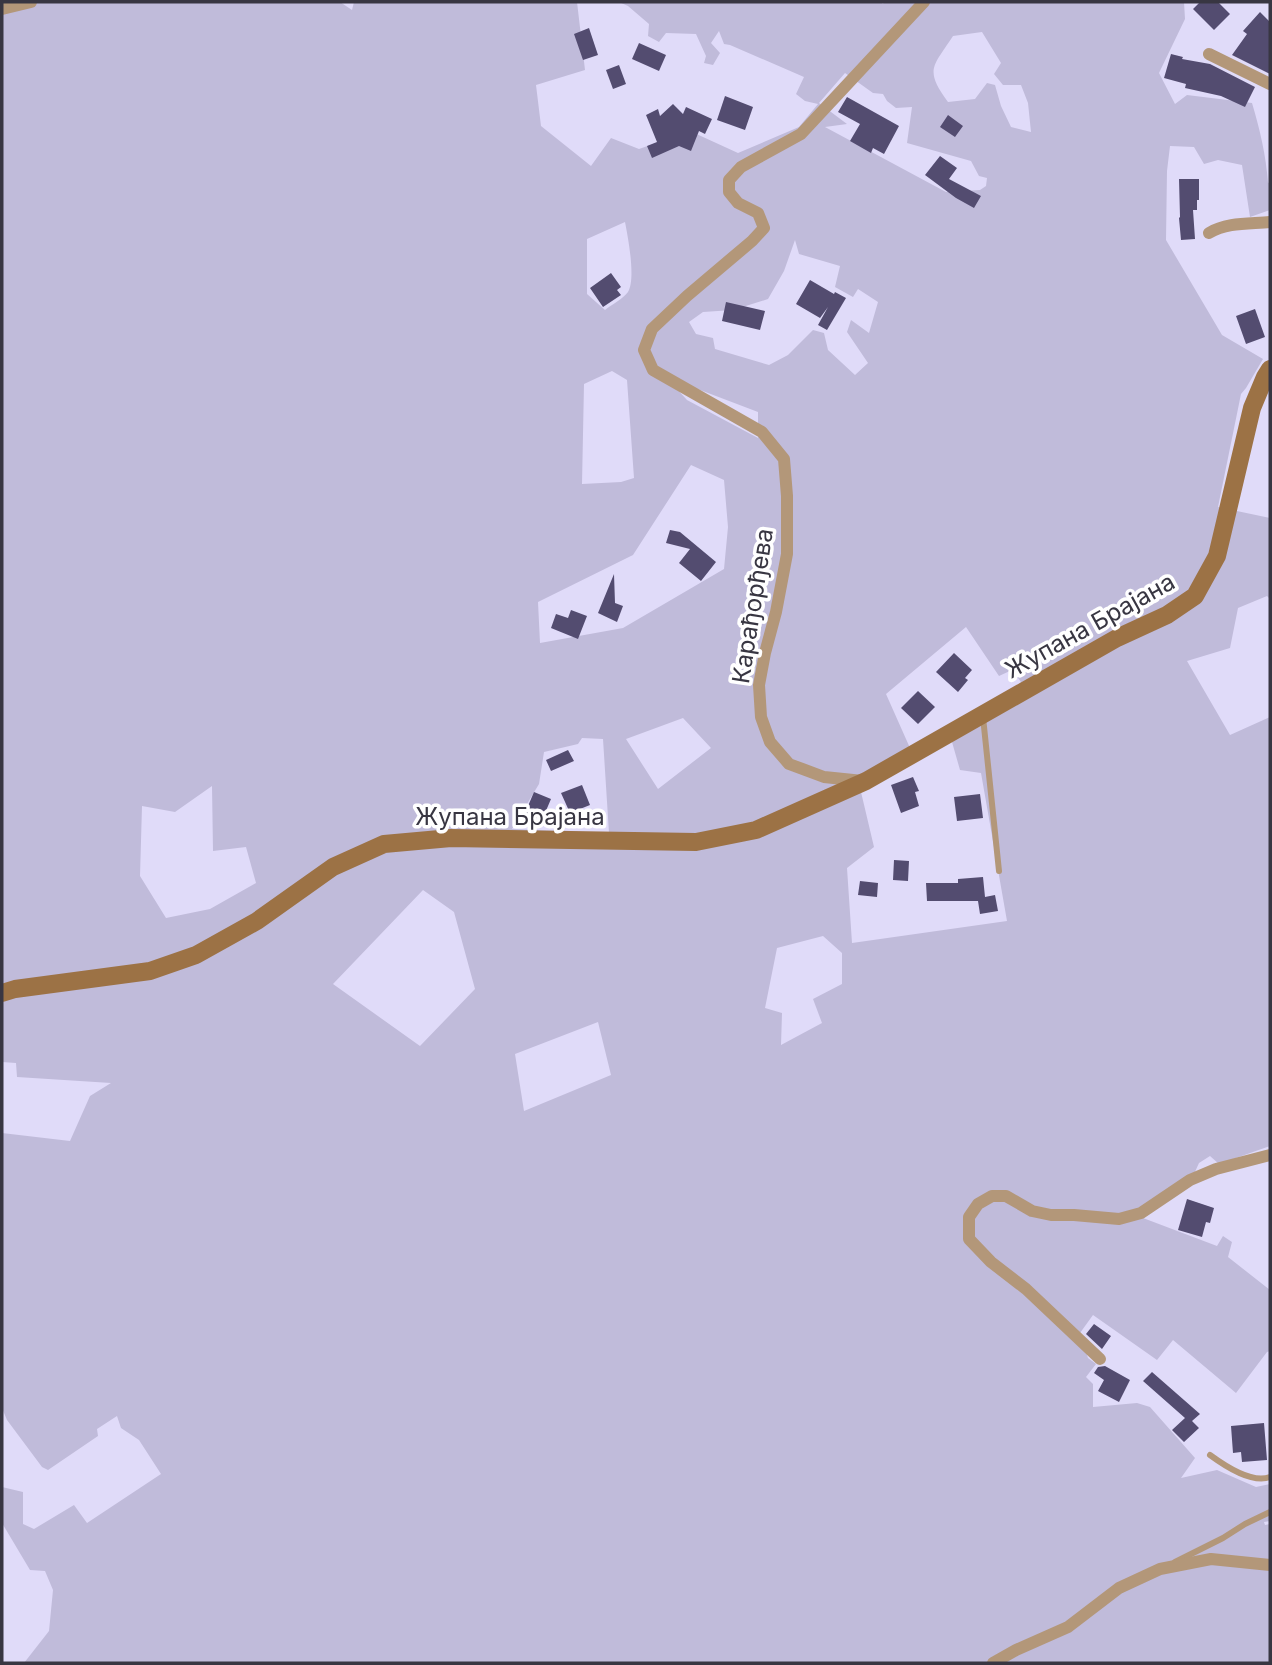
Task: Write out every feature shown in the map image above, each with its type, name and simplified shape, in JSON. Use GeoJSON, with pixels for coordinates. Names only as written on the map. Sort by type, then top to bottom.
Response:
{"type":"FeatureCollection","features":[{"type":"Feature","properties":{"kind":"street"},"geometry":{"type":"LineString","coordinates":[[2,9],[31,2]]}},
{"type":"Feature","properties":{"kind":"street","name":"Карађорђева"},"geometry":{"type":"LineString","coordinates":[[866,781],[824,777],[789,764],[770,742],[761,717],[759,684],[786,554],[787,496],[784,459],[761,432],[653,370],[644,350],[652,329],[764,228],[758,213],[738,203],[729,192],[729,180],[741,167],[801,134],[924,2]]}},
{"type":"Feature","properties":{"kind":"street"},"geometry":{"type":"LineString","coordinates":[[1209,54],[1270,84]]}},
{"type":"Feature","properties":{"kind":"street"},"geometry":{"type":"LineString","coordinates":[[1209,233],[1217,228],[1270,222]]}},
{"type":"Feature","properties":{"kind":"street","name":"Жупана Брајана"},"geometry":{"type":"LineString","coordinates":[[2,993],[150,971],[196,955],[257,921],[333,867],[384,844],[451,838],[696,842],[756,830],[866,781],[1117,638],[1167,615],[1195,596],[1217,556],[1252,408],[1270,369]]}},
{"type":"Feature","properties":{"kind":"street"},"geometry":{"type":"LineString","coordinates":[[1100,1359],[970,1239],[969,1217],[978,1203],[992,1196],[1006,1196],[1032,1211],[1051,1215],[1119,1219],[1141,1213],[1190,1180],[1208,1172],[1270,1155]]}},
{"type":"Feature","properties":{"kind":"street"},"geometry":{"type":"LineString","coordinates":[[993,1663],[1068,1628],[1119,1588],[1160,1569],[1212,1559],[1270,1565]]}},
{"type":"Feature","properties":{"kind":"lane"},"geometry":{"type":"LineString","coordinates":[[982,715],[999,871]]}},
{"type":"Feature","properties":{"kind":"lane"},"geometry":{"type":"LineString","coordinates":[[1210,1455],[1245,1475],[1263,1480],[1270,1477]]}},
{"type":"Feature","properties":{"kind":"lane"},"geometry":{"type":"LineString","coordinates":[[1160,1569],[1270,1512]]}},
{"type":"Feature","properties":{"kind":"shaded area"},"geometry":{"type":"Polygon","coordinates":[[[21,2],[340,2],[352,10],[354,2],[577,2],[585,70],[536,85],[541,126],[591,166],[611,138],[639,149],[679,135],[679,126],[738,153],[799,127],[818,104],[805,101],[796,94],[804,77],[724,44],[719,31],[711,43],[720,53],[713,65],[704,63],[706,56],[696,34],[666,33],[659,42],[648,36],[649,24],[619,2],[1184,2],[1185,19],[1159,73],[1175,104],[1187,95],[1252,103],[1266,162],[1268,183],[1270,182],[1270,210],[1250,217],[1242,165],[1218,160],[1204,164],[1194,147],[1170,146],[1166,240],[1222,335],[1263,359],[1241,394],[1218,507],[1270,518],[1270,599],[1267,596],[1238,608],[1230,648],[1187,661],[1230,735],[1270,717],[1270,1146],[1219,1164],[1210,1156],[1199,1163],[1194,1174],[1143,1218],[1217,1246],[1223,1236],[1232,1242],[1228,1257],[1270,1290],[1270,1351],[1236,1393],[1173,1340],[1157,1360],[1093,1315],[1080,1333],[1088,1358],[1096,1364],[1086,1377],[1093,1384],[1093,1407],[1137,1403],[1150,1407],[1195,1458],[1181,1478],[1217,1470],[1256,1487],[1270,1484],[1270,1521],[1264,1522],[1265,1525],[1270,1524],[1270,1663],[24,1663],[49,1631],[53,1590],[45,1571],[30,1570],[2,1523],[2,1487],[23,1492],[23,1524],[34,1529],[74,1505],[87,1523],[161,1474],[139,1440],[121,1428],[117,1416],[97,1429],[98,1436],[48,1470],[42,1467],[7,1420],[2,1408],[2,1133],[70,1141],[90,1096],[111,1083],[17,1077],[16,1063],[2,1062],[2,15],[21,2]],[[982,32],[953,36],[936,62],[936,82],[948,102],[975,99],[987,83],[995,85],[1011,127],[1031,132],[1028,103],[1021,85],[1003,85],[994,74],[1001,63],[982,32]],[[845,73],[819,103],[847,124],[825,127],[946,192],[980,190],[986,186],[987,178],[979,176],[971,161],[907,143],[912,107],[896,108],[883,94],[873,93],[845,73]],[[625,222],[587,239],[587,294],[605,310],[628,292],[631,268],[625,222]],[[795,240],[784,271],[768,299],[733,310],[703,312],[689,322],[696,334],[713,338],[715,349],[769,365],[788,355],[813,330],[824,333],[828,350],[855,375],[868,363],[847,332],[851,320],[869,333],[878,302],[858,289],[853,297],[835,287],[840,266],[799,254],[795,240]],[[612,371],[584,384],[582,484],[621,482],[634,478],[627,380],[612,371]],[[666,377],[687,400],[758,438],[758,412],[666,377]],[[691,465],[633,555],[538,602],[540,643],[623,628],[724,569],[728,527],[724,480],[691,465]],[[966,627],[886,694],[910,748],[861,792],[874,847],[847,868],[852,943],[1007,921],[981,773],[960,770],[952,742],[1021,682],[1012,670],[999,676],[966,627]],[[683,718],[626,739],[658,789],[711,748],[683,718]],[[582,738],[578,744],[544,752],[539,784],[512,829],[609,833],[603,739],[582,738]],[[212,786],[175,812],[142,806],[140,876],[166,918],[210,909],[256,883],[246,847],[213,851],[212,786]],[[423,890],[333,984],[420,1046],[475,989],[454,912],[423,890]],[[823,936],[777,948],[765,1008],[782,1013],[781,1045],[822,1023],[813,999],[842,984],[842,953],[823,936]],[[598,1022],[515,1054],[524,1111],[611,1075],[598,1022]]]}},
{"type":"Feature","properties":{"kind":"building"},"geometry":{"type":"Polygon","coordinates":[[[1200,2],[1218,2],[1230,14],[1214,30],[1193,9],[1200,2]]]}},
{"type":"Feature","properties":{"kind":"building"},"geometry":{"type":"Polygon","coordinates":[[[1260,12],[1270,22],[1270,74],[1232,55],[1247,34],[1243,31],[1260,12]]]}},
{"type":"Feature","properties":{"kind":"building"},"geometry":{"type":"Polygon","coordinates":[[[589,28],[598,55],[583,60],[574,34],[589,28]]]}},
{"type":"Feature","properties":{"kind":"building"},"geometry":{"type":"Polygon","coordinates":[[[639,43],[666,55],[659,71],[632,59],[639,43]]]}},
{"type":"Feature","properties":{"kind":"building"},"geometry":{"type":"Polygon","coordinates":[[[1171,54],[1183,57],[1182,59],[1210,64],[1255,87],[1245,107],[1221,96],[1185,88],[1186,84],[1164,78],[1171,54]]]}},
{"type":"Feature","properties":{"kind":"building"},"geometry":{"type":"Polygon","coordinates":[[[619,65],[626,84],[613,89],[606,70],[619,65]]]}},
{"type":"Feature","properties":{"kind":"building"},"geometry":{"type":"Polygon","coordinates":[[[725,96],[753,107],[745,130],[717,120],[725,96]]]}},
{"type":"Feature","properties":{"kind":"building"},"geometry":{"type":"Polygon","coordinates":[[[847,97],[899,126],[884,154],[873,148],[871,153],[850,141],[860,124],[838,112],[847,97]]]}},
{"type":"Feature","properties":{"kind":"building"},"geometry":{"type":"Polygon","coordinates":[[[673,104],[683,114],[686,107],[712,119],[705,134],[699,131],[691,151],[679,146],[652,158],[647,146],[657,142],[646,115],[658,109],[660,116],[673,104]]]}},
{"type":"Feature","properties":{"kind":"building"},"geometry":{"type":"Polygon","coordinates":[[[948,115],[963,126],[955,137],[940,127],[948,115]]]}},
{"type":"Feature","properties":{"kind":"building"},"geometry":{"type":"Polygon","coordinates":[[[940,156],[957,168],[949,179],[981,196],[974,208],[925,175],[940,156]]]}},
{"type":"Feature","properties":{"kind":"building"},"geometry":{"type":"Polygon","coordinates":[[[1179,179],[1199,179],[1199,200],[1197,210],[1193,210],[1195,239],[1181,240],[1179,179]]]}},
{"type":"Feature","properties":{"kind":"building"},"geometry":{"type":"Polygon","coordinates":[[[611,273],[621,287],[617,290],[621,295],[603,307],[590,288],[611,273]]]}},
{"type":"Feature","properties":{"kind":"building"},"geometry":{"type":"Polygon","coordinates":[[[810,280],[846,298],[827,330],[818,325],[828,307],[820,318],[796,304],[810,280]]]}},
{"type":"Feature","properties":{"kind":"building"},"geometry":{"type":"Polygon","coordinates":[[[726,302],[765,311],[760,330],[722,321],[726,302]]]}},
{"type":"Feature","properties":{"kind":"building"},"geometry":{"type":"Polygon","coordinates":[[[1255,309],[1265,337],[1246,344],[1236,316],[1255,309]]]}},
{"type":"Feature","properties":{"kind":"building"},"geometry":{"type":"Polygon","coordinates":[[[670,530],[680,532],[716,562],[701,581],[679,563],[690,549],[666,543],[670,530]]]}},
{"type":"Feature","properties":{"kind":"building"},"geometry":{"type":"Polygon","coordinates":[[[614,574],[615,603],[623,606],[617,622],[598,613],[614,574]]]}},
{"type":"Feature","properties":{"kind":"building"},"geometry":{"type":"Polygon","coordinates":[[[571,610],[587,616],[578,639],[551,628],[556,614],[568,618],[571,610]]]}},
{"type":"Feature","properties":{"kind":"building"},"geometry":{"type":"Polygon","coordinates":[[[954,653],[972,670],[958,692],[936,672],[954,653]]]}},
{"type":"Feature","properties":{"kind":"building"},"geometry":{"type":"Polygon","coordinates":[[[918,691],[935,707],[918,724],[901,708],[918,691]]]}},
{"type":"Feature","properties":{"kind":"building"},"geometry":{"type":"Polygon","coordinates":[[[568,750],[574,761],[551,771],[546,760],[568,750]]]}},
{"type":"Feature","properties":{"kind":"building"},"geometry":{"type":"Polygon","coordinates":[[[913,777],[919,791],[915,792],[919,806],[901,813],[891,785],[913,777]]]}},
{"type":"Feature","properties":{"kind":"building"},"geometry":{"type":"Polygon","coordinates":[[[582,785],[590,805],[570,813],[561,793],[582,785]]]}},
{"type":"Feature","properties":{"kind":"building"},"geometry":{"type":"Polygon","coordinates":[[[534,792],[551,799],[542,820],[525,813],[534,792]]]}},
{"type":"Feature","properties":{"kind":"building"},"geometry":{"type":"Polygon","coordinates":[[[980,794],[983,818],[957,821],[954,797],[980,794]]]}},
{"type":"Feature","properties":{"kind":"building"},"geometry":{"type":"Polygon","coordinates":[[[894,860],[909,861],[908,881],[893,880],[894,860]]]}},
{"type":"Feature","properties":{"kind":"building"},"geometry":{"type":"Polygon","coordinates":[[[983,877],[985,897],[995,895],[998,911],[980,914],[978,901],[927,901],[926,883],[958,883],[958,879],[983,877]]]}},
{"type":"Feature","properties":{"kind":"building"},"geometry":{"type":"Polygon","coordinates":[[[860,881],[878,883],[877,897],[858,895],[860,881]]]}},
{"type":"Feature","properties":{"kind":"building"},"geometry":{"type":"Polygon","coordinates":[[[1187,1199],[1214,1208],[1202,1237],[1178,1230],[1187,1199]]]}},
{"type":"Feature","properties":{"kind":"building"},"geometry":{"type":"Polygon","coordinates":[[[1094,1324],[1111,1336],[1102,1349],[1086,1334],[1094,1324]]]}},
{"type":"Feature","properties":{"kind":"building"},"geometry":{"type":"Polygon","coordinates":[[[1105,1366],[1130,1380],[1119,1402],[1098,1391],[1104,1380],[1094,1373],[1098,1367],[1105,1366]]]}},
{"type":"Feature","properties":{"kind":"building"},"geometry":{"type":"Polygon","coordinates":[[[1152,1372],[1200,1414],[1192,1421],[1199,1428],[1184,1442],[1172,1430],[1185,1418],[1143,1381],[1152,1372]]]}},
{"type":"Feature","properties":{"kind":"building"},"geometry":{"type":"Polygon","coordinates":[[[1264,1423],[1267,1460],[1242,1462],[1241,1452],[1233,1453],[1231,1426],[1264,1423]]]}}]}
